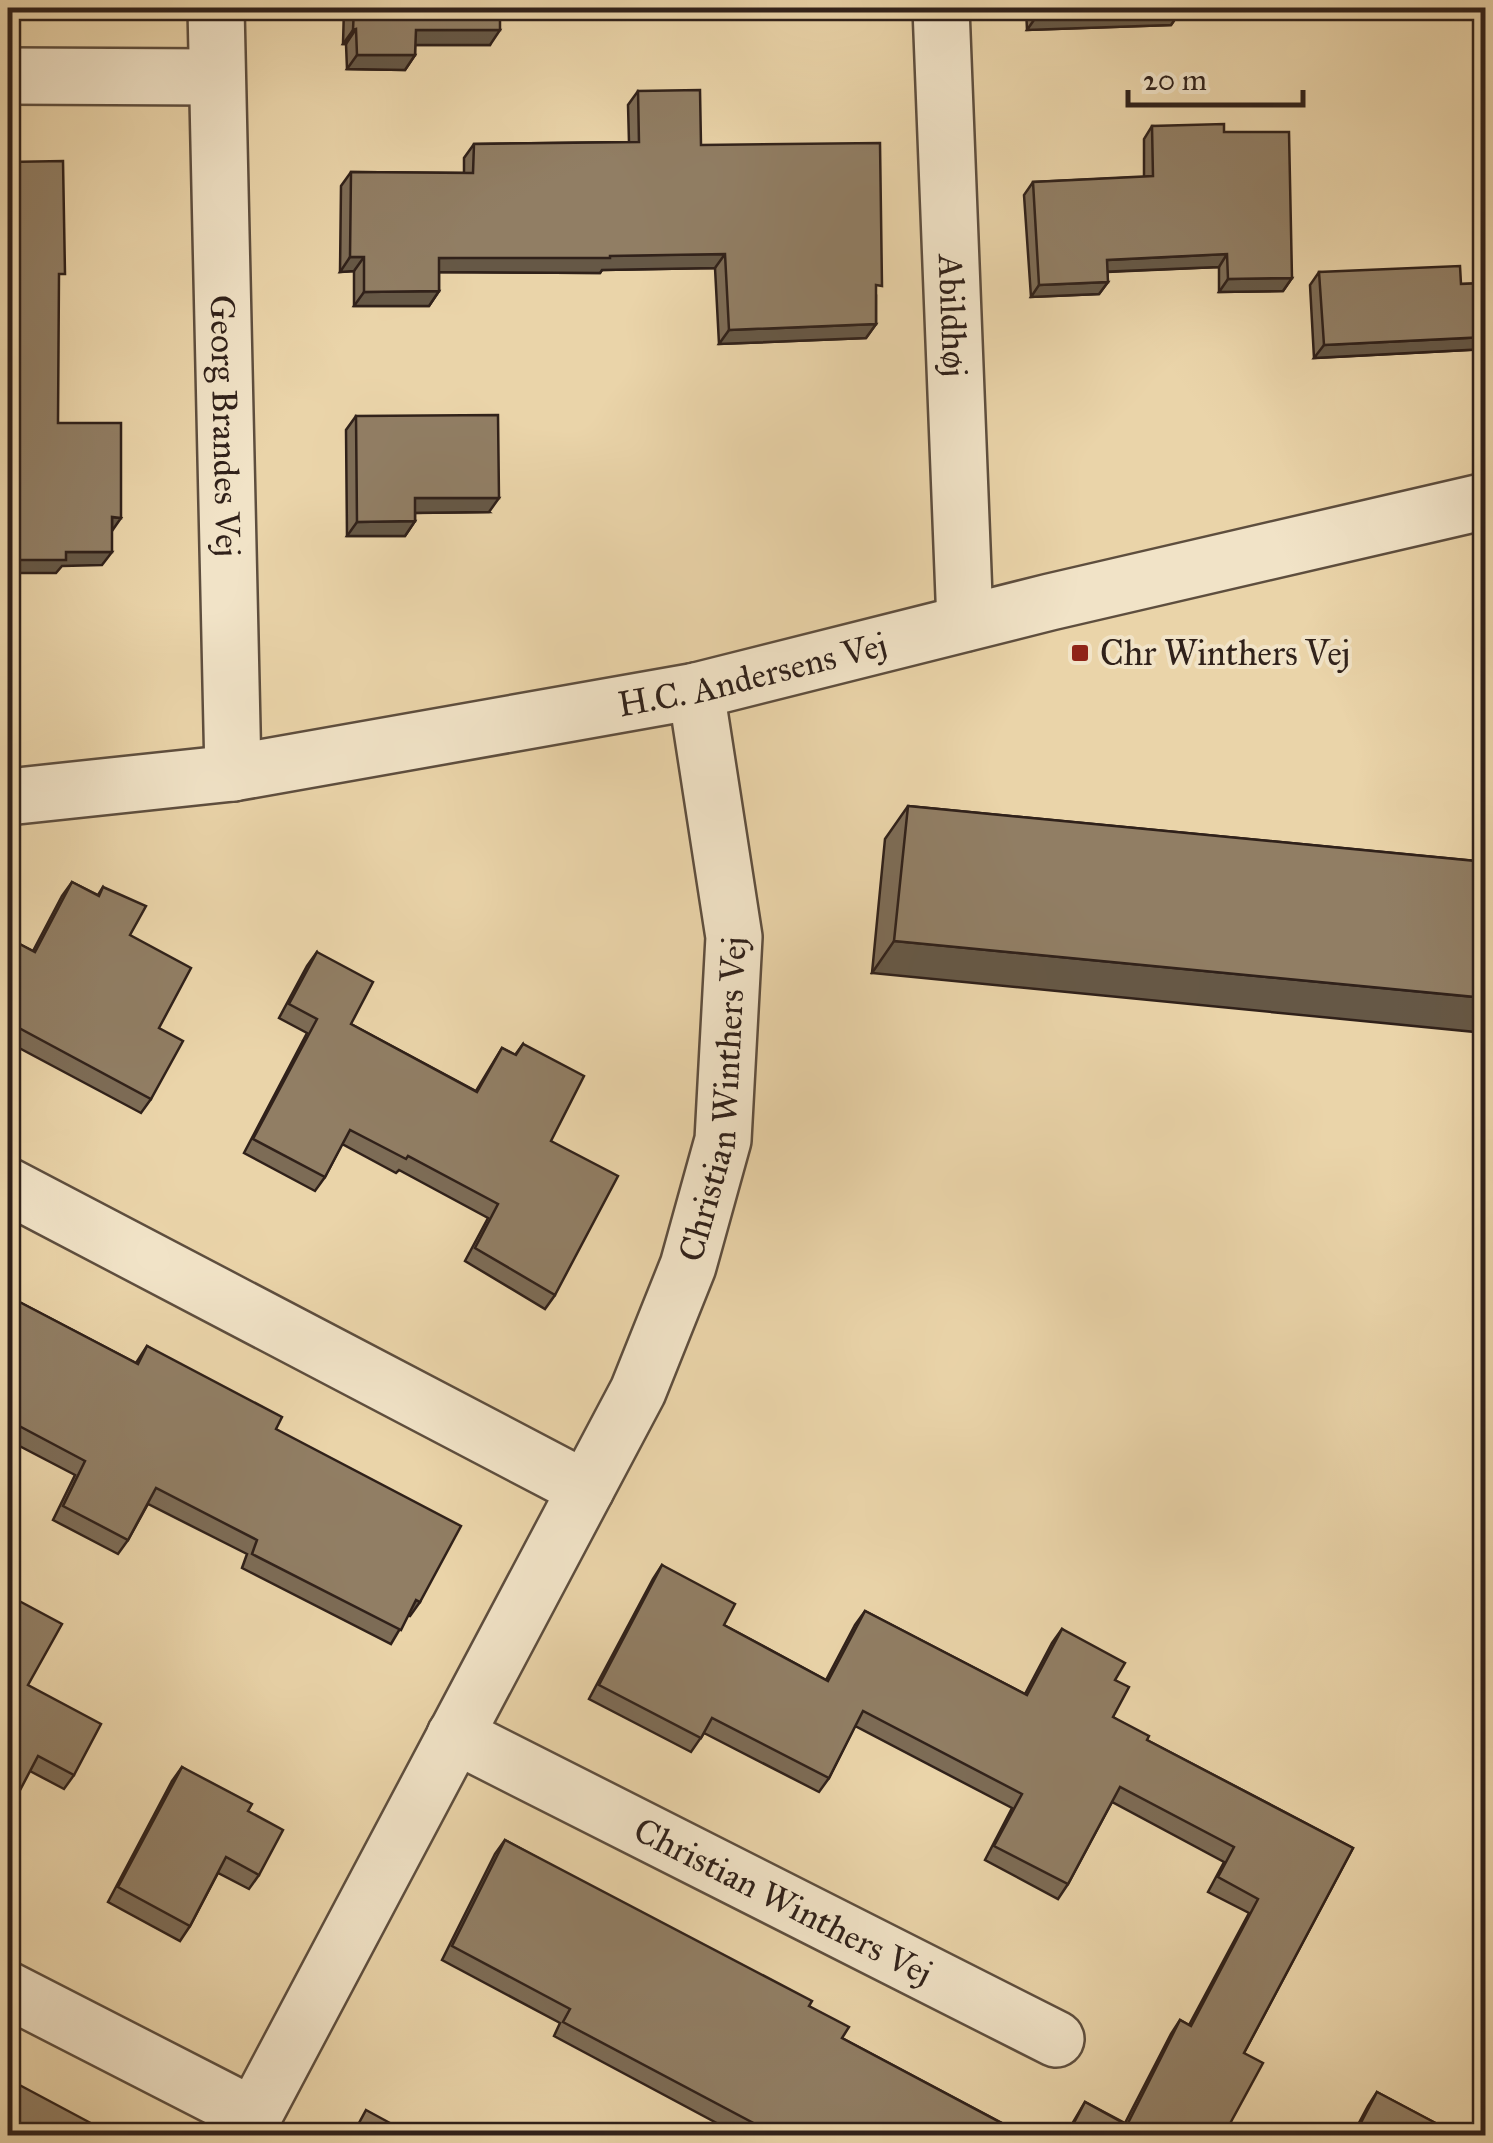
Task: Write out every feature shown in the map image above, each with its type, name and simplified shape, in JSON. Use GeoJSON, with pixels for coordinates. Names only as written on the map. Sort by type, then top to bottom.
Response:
{"type":"FeatureCollection","features":[{"type":"Feature","properties":{"kind":"street","name":"Georg Brandes Vej"},"geometry":{"type":"LineString","coordinates":[[216,8],[233,773]]}},
{"type":"Feature","properties":{"kind":"street","name":"Abildhøj"},"geometry":{"type":"LineString","coordinates":[[941,8],[965,623]]}},
{"type":"Feature","properties":{"kind":"street"},"geometry":{"type":"LineString","coordinates":[[8,76],[216,77]]}},
{"type":"Feature","properties":{"kind":"street","name":"H.C. Andersens Vej"},"geometry":{"type":"LineString","coordinates":[[8,797],[233,773],[696,691],[965,623],[1486,501]]}},
{"type":"Feature","properties":{"kind":"street","name":"Christian Winthers Vej"},"geometry":{"type":"LineString","coordinates":[[8,1990],[248,2126],[638,1391],[688,1266],[723,1140],[734,938],[696,691]]}},
{"type":"Feature","properties":{"kind":"street"},"geometry":{"type":"LineString","coordinates":[[8,1186],[586,1488]]}},
{"type":"Feature","properties":{"kind":"street","name":"Christian Winthers Vej"},"geometry":{"type":"LineString","coordinates":[[454,1736],[1056,2039]]}},
{"type":"Feature","properties":{"kind":"building"},"geometry":{"type":"Polygon","coordinates":[[[354,8],[500,8],[500,30],[416,30],[415,55],[357,55],[354,8]]]}},
{"type":"Feature","properties":{"kind":"building"},"geometry":{"type":"Polygon","coordinates":[[[1036,8],[1179,8],[1180,12],[1036,17],[1036,8]]]}},
{"type":"Feature","properties":{"kind":"building"},"geometry":{"type":"Polygon","coordinates":[[[700,90],[701,145],[880,143],[882,286],[876,285],[876,324],[729,330],[725,254],[439,258],[439,291],[364,292],[364,257],[350,257],[351,172],[473,173],[474,144],[639,142],[638,91],[700,90]]]}},
{"type":"Feature","properties":{"kind":"building"},"geometry":{"type":"Polygon","coordinates":[[[1224,124],[1224,132],[1289,132],[1292,278],[1228,279],[1227,254],[1107,260],[1108,282],[1039,285],[1033,182],[1153,176],[1152,126],[1224,124]]]}},
{"type":"Feature","properties":{"kind":"building"},"geometry":{"type":"Polygon","coordinates":[[[63,161],[65,274],[59,274],[58,423],[121,423],[121,518],[112,517],[112,552],[66,552],[66,560],[8,560],[8,162],[63,161]]]}},
{"type":"Feature","properties":{"kind":"building"},"geometry":{"type":"Polygon","coordinates":[[[1460,266],[1461,284],[1486,283],[1486,337],[1324,345],[1319,272],[1460,266]]]}},
{"type":"Feature","properties":{"kind":"building"},"geometry":{"type":"Polygon","coordinates":[[[498,415],[499,498],[415,498],[415,521],[357,522],[356,416],[498,415]]]}},
{"type":"Feature","properties":{"kind":"building"},"geometry":{"type":"Polygon","coordinates":[[[908,806],[1486,862],[1486,998],[894,941],[908,806]]]}},
{"type":"Feature","properties":{"kind":"building"},"geometry":{"type":"Polygon","coordinates":[[[72,882],[99,896],[103,887],[146,906],[130,935],[191,968],[159,1028],[183,1041],[151,1099],[8,1022],[8,938],[35,952],[72,882]]]}},
{"type":"Feature","properties":{"kind":"building"},"geometry":{"type":"Polygon","coordinates":[[[317,952],[373,982],[351,1024],[477,1092],[502,1048],[516,1055],[523,1044],[584,1076],[551,1141],[618,1176],[555,1295],[475,1248],[498,1204],[408,1156],[406,1159],[350,1130],[325,1177],[253,1139],[317,1019],[289,1004],[317,952]]]}},
{"type":"Feature","properties":{"kind":"building"},"geometry":{"type":"Polygon","coordinates":[[[8,1296],[138,1364],[147,1346],[282,1417],[276,1429],[461,1526],[401,1630],[252,1554],[257,1540],[156,1488],[128,1540],[63,1506],[85,1461],[8,1420],[8,1296]]]}},
{"type":"Feature","properties":{"kind":"building"},"geometry":{"type":"Polygon","coordinates":[[[662,1565],[735,1604],[724,1625],[828,1681],[865,1611],[1027,1695],[1062,1629],[1125,1663],[1115,1680],[1129,1687],[1113,1717],[1149,1736],[1147,1740],[1353,1848],[1244,2053],[1263,2063],[1226,2131],[1235,2136],[1067,2136],[1085,2102],[1127,2125],[1180,2020],[1191,2026],[1258,1899],[1218,1877],[1234,1847],[1120,1787],[1068,1884],[994,1846],[1022,1794],[863,1711],[829,1778],[712,1718],[701,1738],[599,1685],[662,1565]]]}},
{"type":"Feature","properties":{"kind":"building"},"geometry":{"type":"Polygon","coordinates":[[[8,1595],[62,1624],[28,1685],[101,1724],[74,1775],[38,1756],[8,1813],[8,1595]]]}},
{"type":"Feature","properties":{"kind":"building"},"geometry":{"type":"Polygon","coordinates":[[[182,1767],[252,1804],[248,1811],[283,1830],[259,1875],[226,1857],[190,1926],[118,1887],[182,1767]]]}},
{"type":"Feature","properties":{"kind":"building"},"geometry":{"type":"Polygon","coordinates":[[[505,1840],[812,2001],[809,2006],[849,2027],[842,2038],[1026,2136],[778,2136],[563,2022],[570,2009],[452,1946],[505,1840]]]}},
{"type":"Feature","properties":{"kind":"building"},"geometry":{"type":"Polygon","coordinates":[[[12,2081],[115,2136],[8,2136],[8,2090],[12,2081]]]}},
{"type":"Feature","properties":{"kind":"building"},"geometry":{"type":"Polygon","coordinates":[[[1377,2092],[1460,2136],[1354,2136],[1377,2092]]]}},
{"type":"Feature","properties":{"kind":"building"},"geometry":{"type":"Polygon","coordinates":[[[366,2110],[414,2136],[352,2136],[366,2110]]]}},
{"type":"Feature","properties":{"kind":"place","name":"Chr Winthers Vej"},"geometry":{"type":"Point","coordinates":[1080,653]}}]}
